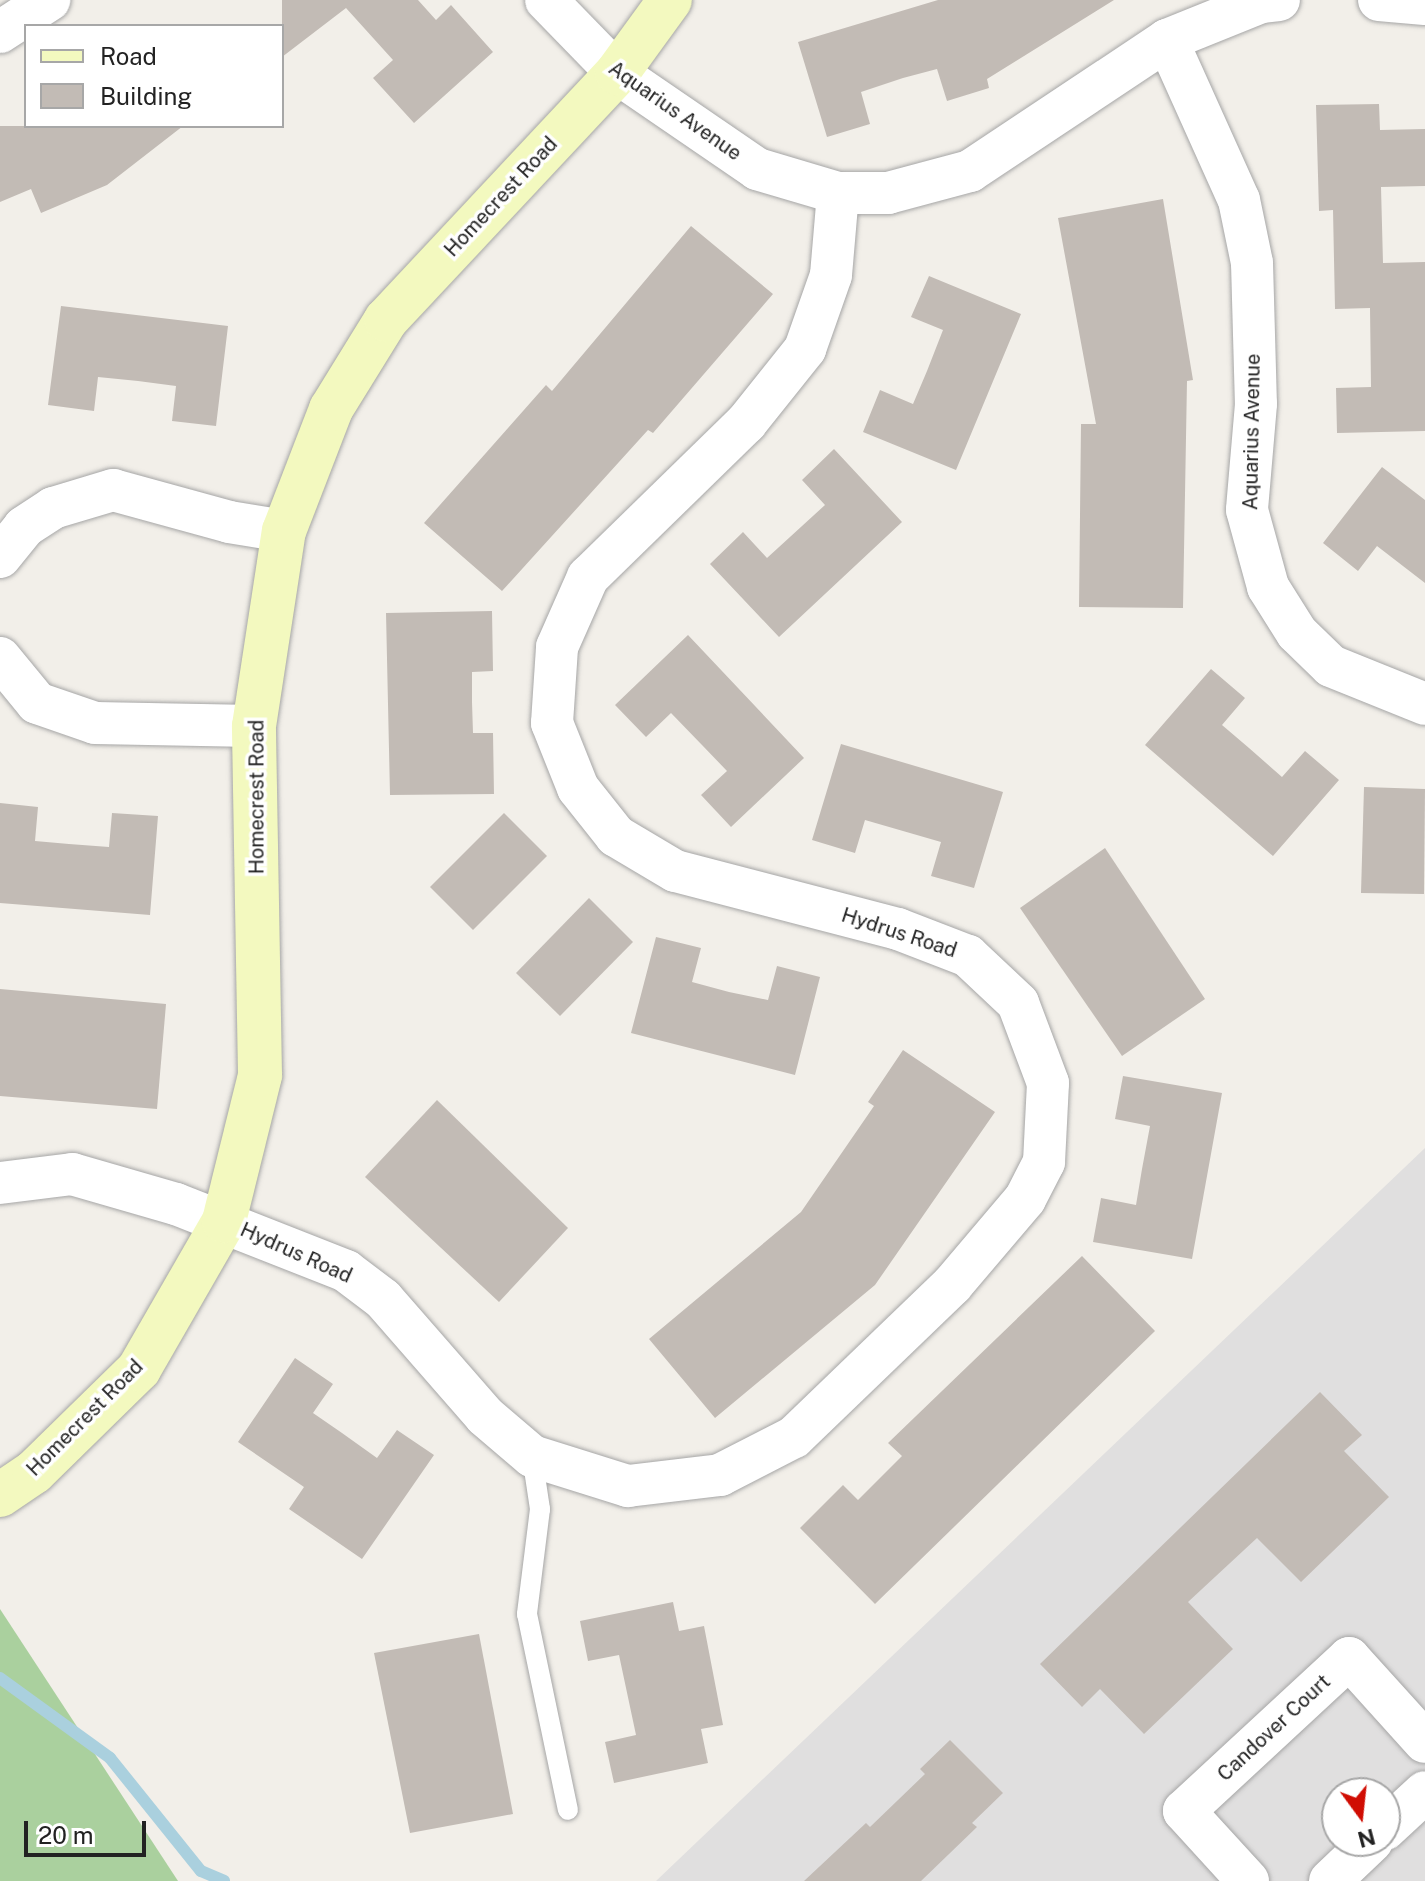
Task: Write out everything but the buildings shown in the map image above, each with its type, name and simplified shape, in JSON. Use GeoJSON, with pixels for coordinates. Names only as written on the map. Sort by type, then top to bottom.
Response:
{"type":"FeatureCollection","features":[{"type":"Feature","properties":{"kind":"street"},"geometry":{"type":"LineString","coordinates":[[0,32],[49,0]]}},
{"type":"Feature","properties":{"kind":"street","name":"Aquarius Avenue"},"geometry":{"type":"LineString","coordinates":[[546,0],[617,73],[757,169],[838,193],[888,193],[970,171],[1167,40],[1261,2],[1279,0]]}},
{"type":"Feature","properties":{"kind":"street","name":"Homecrest Road"},"geometry":{"type":"LineString","coordinates":[[0,1495],[34,1472],[139,1369],[224,1221],[260,1075],[254,726],[284,531],[331,409],[386,320],[617,73],[670,0]]}},
{"type":"Feature","properties":{"kind":"street"},"geometry":{"type":"LineString","coordinates":[[1379,0],[1425,4]]}},
{"type":"Feature","properties":{"kind":"street","name":"Aquarius Avenue"},"geometry":{"type":"LineString","coordinates":[[1167,40],[1239,200],[1252,263],[1256,404],[1247,510],[1268,587],[1297,633],[1331,666],[1425,704]]}},
{"type":"Feature","properties":{"kind":"street","name":"Hydrus Road"},"geometry":{"type":"LineString","coordinates":[[224,1221],[346,1271],[383,1299],[485,1416],[532,1456],[628,1486],[720,1475],[794,1437],[952,1285],[1025,1199],[1044,1162],[1048,1083],[1018,1003],[968,956],[898,929],[675,871],[616,836],[578,788],[552,723],[557,647],[588,577],[746,423],[805,349],[831,275],[838,193]]}},
{"type":"Feature","properties":{"kind":"street"},"geometry":{"type":"LineString","coordinates":[[0,557],[24,527],[53,508],[113,490],[229,522],[284,531]]}},
{"type":"Feature","properties":{"kind":"street"},"geometry":{"type":"LineString","coordinates":[[0,658],[37,703],[95,723],[254,726]]}},
{"type":"Feature","properties":{"kind":"street"},"geometry":{"type":"LineString","coordinates":[[0,1183],[72,1174],[224,1221]]}},
{"type":"Feature","properties":{"kind":"street","name":"Candover Court"},"geometry":{"type":"LineString","coordinates":[[1248,1881],[1184,1811],[1349,1658],[1425,1742]]}},
{"type":"Feature","properties":{"kind":"street"},"geometry":{"type":"LineString","coordinates":[[1401,1814],[1425,1792]]}},
{"type":"Feature","properties":{"kind":"street"},"geometry":{"type":"LineString","coordinates":[[1330,1881],[1355,1857]]}},
{"type":"Feature","properties":{"kind":"lane"},"geometry":{"type":"LineString","coordinates":[[532,1456],[540,1509],[527,1614],[568,1810]]}},
{"type":"Feature","properties":{"kind":"shaded area"},"geometry":{"type":"Polygon","coordinates":[[[1425,1148],[1425,1881],[656,1881],[1425,1148]]]}},
{"type":"Feature","properties":{"kind":"green space"},"geometry":{"type":"Polygon","coordinates":[[[0,1609],[178,1881],[0,1881],[0,1609]]]}},
{"type":"Feature","properties":{"kind":"waterway"},"geometry":{"type":"LineString","coordinates":[[0,1678],[110,1758],[201,1871],[224,1881]]}}]}
